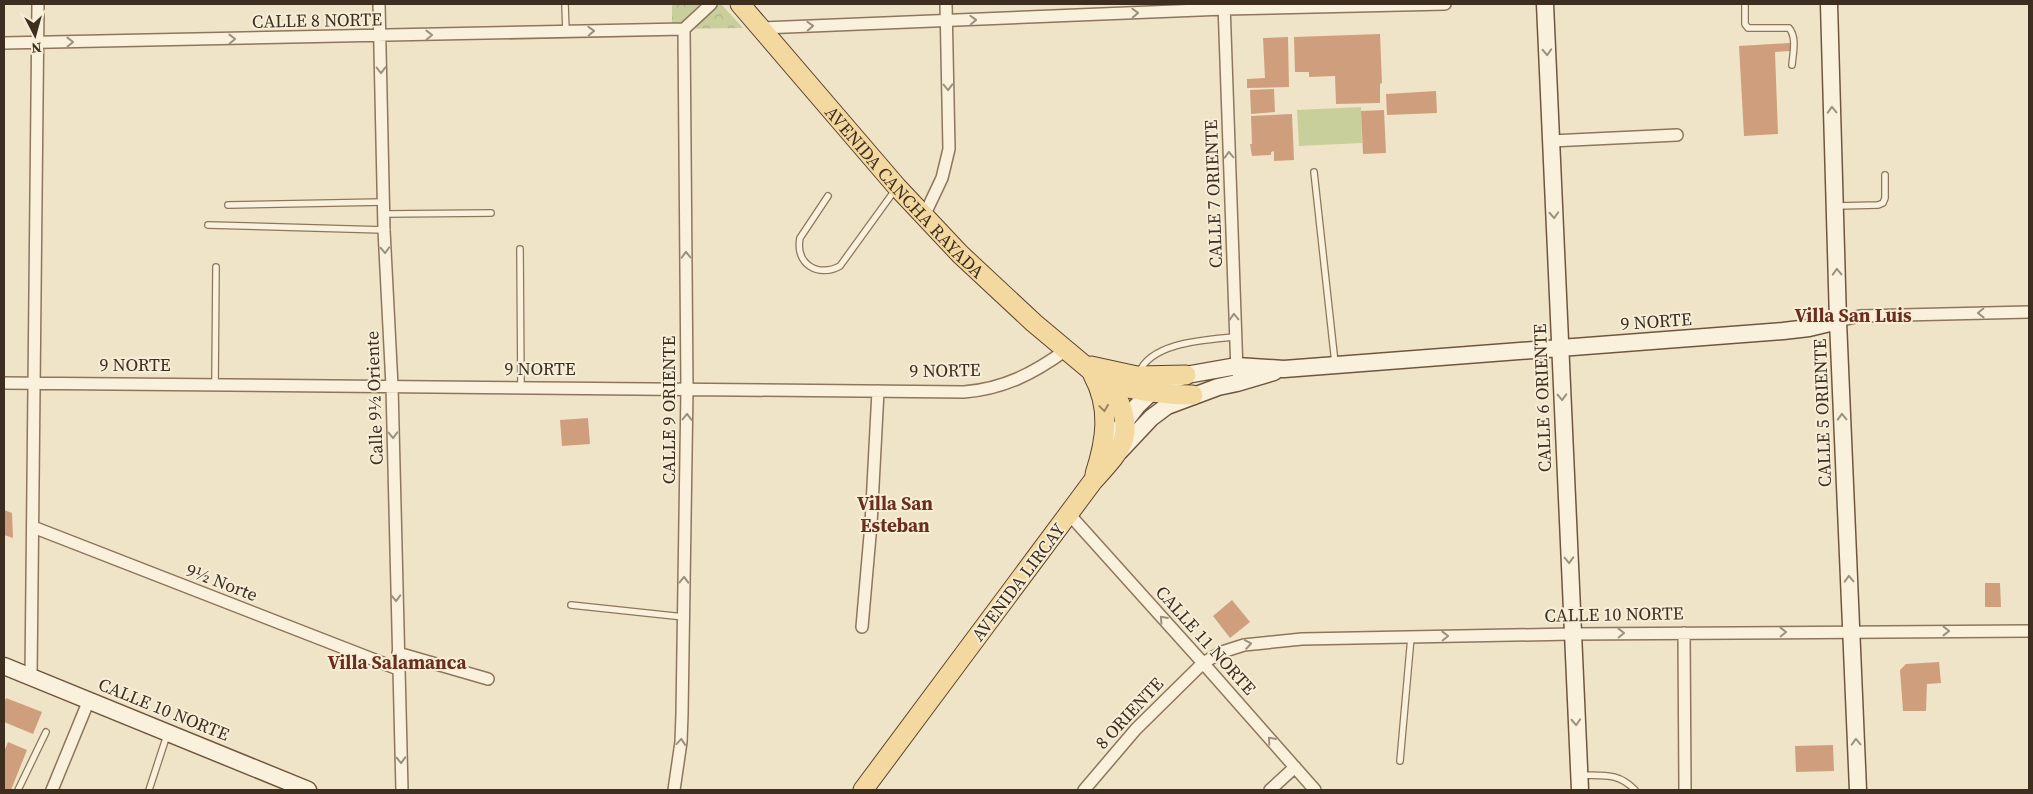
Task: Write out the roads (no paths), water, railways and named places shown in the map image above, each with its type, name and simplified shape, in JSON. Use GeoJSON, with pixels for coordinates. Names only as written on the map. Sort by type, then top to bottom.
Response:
{"type":"FeatureCollection","features":[{"type":"Feature","properties":{"kind":"main road","name":"AVENIDA CANCHA RAYADA"},"geometry":{"type":"LineString","coordinates":[[740,4],[924,216],[998,290],[1114,390],[1122,406],[1125,420],[1123,444],[1110,452],[1094,481]]}},
{"type":"Feature","properties":{"kind":"main road","name":"CALLE 6 ORIENTE"},"geometry":{"type":"LineString","coordinates":[[1544,4],[1580,783]]}},
{"type":"Feature","properties":{"kind":"main road","name":"CALLE 5 ORIENTE"},"geometry":{"type":"LineString","coordinates":[[1829,4],[1838,321],[1858,790]]}},
{"type":"Feature","properties":{"kind":"main road","name":"9 NORTE"},"geometry":{"type":"LineString","coordinates":[[1186,375],[1237,366],[1284,369],[1783,332],[1838,321]]}},
{"type":"Feature","properties":{"kind":"main road","name":"AVENIDA CANCHA RAYADA"},"geometry":{"type":"LineString","coordinates":[[1084,364],[1092,374],[1103,397],[1110,452]]}},
{"type":"Feature","properties":{"kind":"main road"},"geometry":{"type":"LineString","coordinates":[[1084,364],[1110,372],[1137,376],[1186,375]]}},
{"type":"Feature","properties":{"kind":"main road","name":"9 NORTE"},"geometry":{"type":"LineString","coordinates":[[1193,395],[1218,386],[1238,384],[1284,369]]}},
{"type":"Feature","properties":{"kind":"main road"},"geometry":{"type":"LineString","coordinates":[[1125,420],[1149,393],[1170,380],[1186,375]]}},
{"type":"Feature","properties":{"kind":"main road"},"geometry":{"type":"LineString","coordinates":[[1105,382],[1149,393],[1193,395]]}},
{"type":"Feature","properties":{"kind":"main road"},"geometry":{"type":"LineString","coordinates":[[1110,452],[1160,410],[1193,395]]}},
{"type":"Feature","properties":{"kind":"main road","name":"AVENIDA LIRCAY"},"geometry":{"type":"LineString","coordinates":[[863,790],[1094,481]]}},
{"type":"Feature","properties":{"kind":"main road","name":"CALLE 10 NORTE"},"geometry":{"type":"LineString","coordinates":[[4,666],[308,790]]}},
{"type":"Feature","properties":{"kind":"street"},"geometry":{"type":"LineString","coordinates":[[31,677],[38,4]]}},
{"type":"Feature","properties":{"kind":"street","name":"Calle 9½ Oriente"},"geometry":{"type":"LineString","coordinates":[[379,4],[384,230],[392,386],[402,790]]}},
{"type":"Feature","properties":{"kind":"street"},"geometry":{"type":"LineString","coordinates":[[684,29],[711,4]]}},
{"type":"Feature","properties":{"kind":"street"},"geometry":{"type":"LineString","coordinates":[[924,216],[942,178],[949,149],[946,4]]}},
{"type":"Feature","properties":{"kind":"street"},"geometry":{"type":"LineString","coordinates":[[762,28],[946,21],[1224,6],[1445,4]]}},
{"type":"Feature","properties":{"kind":"street","name":"CALLE 7 ORIENTE"},"geometry":{"type":"LineString","coordinates":[[1224,6],[1238,384]]}},
{"type":"Feature","properties":{"kind":"street","name":"CALLE 8 NORTE"},"geometry":{"type":"LineString","coordinates":[[4,43],[380,37],[684,29]]}},
{"type":"Feature","properties":{"kind":"street","name":"CALLE 9 ORIENTE"},"geometry":{"type":"LineString","coordinates":[[674,790],[681,742],[687,389],[684,29]]}},
{"type":"Feature","properties":{"kind":"street"},"geometry":{"type":"LineString","coordinates":[[1551,141],[1677,135]]}},
{"type":"Feature","properties":{"kind":"street","name":"9 NORTE"},"geometry":{"type":"LineString","coordinates":[[1838,321],[1860,316],[2029,312]]}},
{"type":"Feature","properties":{"kind":"street","name":"9 NORTE"},"geometry":{"type":"LineString","coordinates":[[4,383],[964,392],[993,388],[1028,375],[1066,350]]}},
{"type":"Feature","properties":{"kind":"street"},"geometry":{"type":"LineString","coordinates":[[862,627],[871,524],[878,391]]}},
{"type":"Feature","properties":{"kind":"street","name":"CALLE 11 NORTE"},"geometry":{"type":"LineString","coordinates":[[1069,514],[1315,790]]}},
{"type":"Feature","properties":{"kind":"street","name":"9½ Norte"},"geometry":{"type":"LineString","coordinates":[[33,527],[398,669]]}},
{"type":"Feature","properties":{"kind":"street","name":"CALLE 10 NORTE"},"geometry":{"type":"LineString","coordinates":[[1203,663],[1232,648],[1256,643],[1302,639],[1572,634],[2029,631]]}},
{"type":"Feature","properties":{"kind":"street"},"geometry":{"type":"LineString","coordinates":[[1684,633],[1685,790]]}},
{"type":"Feature","properties":{"kind":"street"},"geometry":{"type":"LineString","coordinates":[[398,653],[488,679]]}},
{"type":"Feature","properties":{"kind":"street","name":"8 ORIENTE"},"geometry":{"type":"LineString","coordinates":[[1084,790],[1136,729],[1203,663]]}},
{"type":"Feature","properties":{"kind":"street"},"geometry":{"type":"LineString","coordinates":[[52,790],[90,700]]}},
{"type":"Feature","properties":{"kind":"street"},"geometry":{"type":"LineString","coordinates":[[1270,790],[1295,767]]}},
{"type":"Feature","properties":{"kind":"lane"},"geometry":{"type":"LineString","coordinates":[[565,4],[566,32]]}},
{"type":"Feature","properties":{"kind":"lane"},"geometry":{"type":"LineString","coordinates":[[1745,4],[1745,24],[1748,28],[1788,28],[1792,32],[1794,36],[1792,65]]}},
{"type":"Feature","properties":{"kind":"lane"},"geometry":{"type":"LineString","coordinates":[[1314,172],[1335,365]]}},
{"type":"Feature","properties":{"kind":"lane"},"geometry":{"type":"LineString","coordinates":[[1835,206],[1878,205],[1883,203],[1885,198],[1885,175]]}},
{"type":"Feature","properties":{"kind":"lane"},"geometry":{"type":"LineString","coordinates":[[828,196],[800,238],[798,246],[804,260],[810,267],[820,272],[831,271],[840,266],[897,187]]}},
{"type":"Feature","properties":{"kind":"lane"},"geometry":{"type":"LineString","coordinates":[[228,205],[385,208],[491,213]]}},
{"type":"Feature","properties":{"kind":"lane"},"geometry":{"type":"LineString","coordinates":[[208,225],[384,230]]}},
{"type":"Feature","properties":{"kind":"lane"},"geometry":{"type":"LineString","coordinates":[[520,249],[521,388]]}},
{"type":"Feature","properties":{"kind":"lane"},"geometry":{"type":"LineString","coordinates":[[215,385],[216,267]]}},
{"type":"Feature","properties":{"kind":"lane"},"geometry":{"type":"LineString","coordinates":[[1137,376],[1141,366],[1162,350],[1194,342],[1235,336]]}},
{"type":"Feature","properties":{"kind":"lane"},"geometry":{"type":"LineString","coordinates":[[571,605],[684,617]]}},
{"type":"Feature","properties":{"kind":"lane"},"geometry":{"type":"LineString","coordinates":[[1400,761],[1411,637]]}},
{"type":"Feature","properties":{"kind":"lane"},"geometry":{"type":"LineString","coordinates":[[18,790],[46,732]]}},
{"type":"Feature","properties":{"kind":"lane"},"geometry":{"type":"LineString","coordinates":[[149,790],[167,732]]}},
{"type":"Feature","properties":{"kind":"lane"},"geometry":{"type":"LineString","coordinates":[[1580,783],[1613,776],[1627,782],[1635,790]]}},
{"type":"Feature","properties":{"kind":"district","name":"Villa San Luis"},"geometry":{"type":"Point","coordinates":[1853,315]}},
{"type":"Feature","properties":{"kind":"district","name":"Villa San Esteban"},"geometry":{"type":"Point","coordinates":[895,514]}},
{"type":"Feature","properties":{"kind":"district","name":"Villa Salamanca"},"geometry":{"type":"Point","coordinates":[397,662]}}]}
